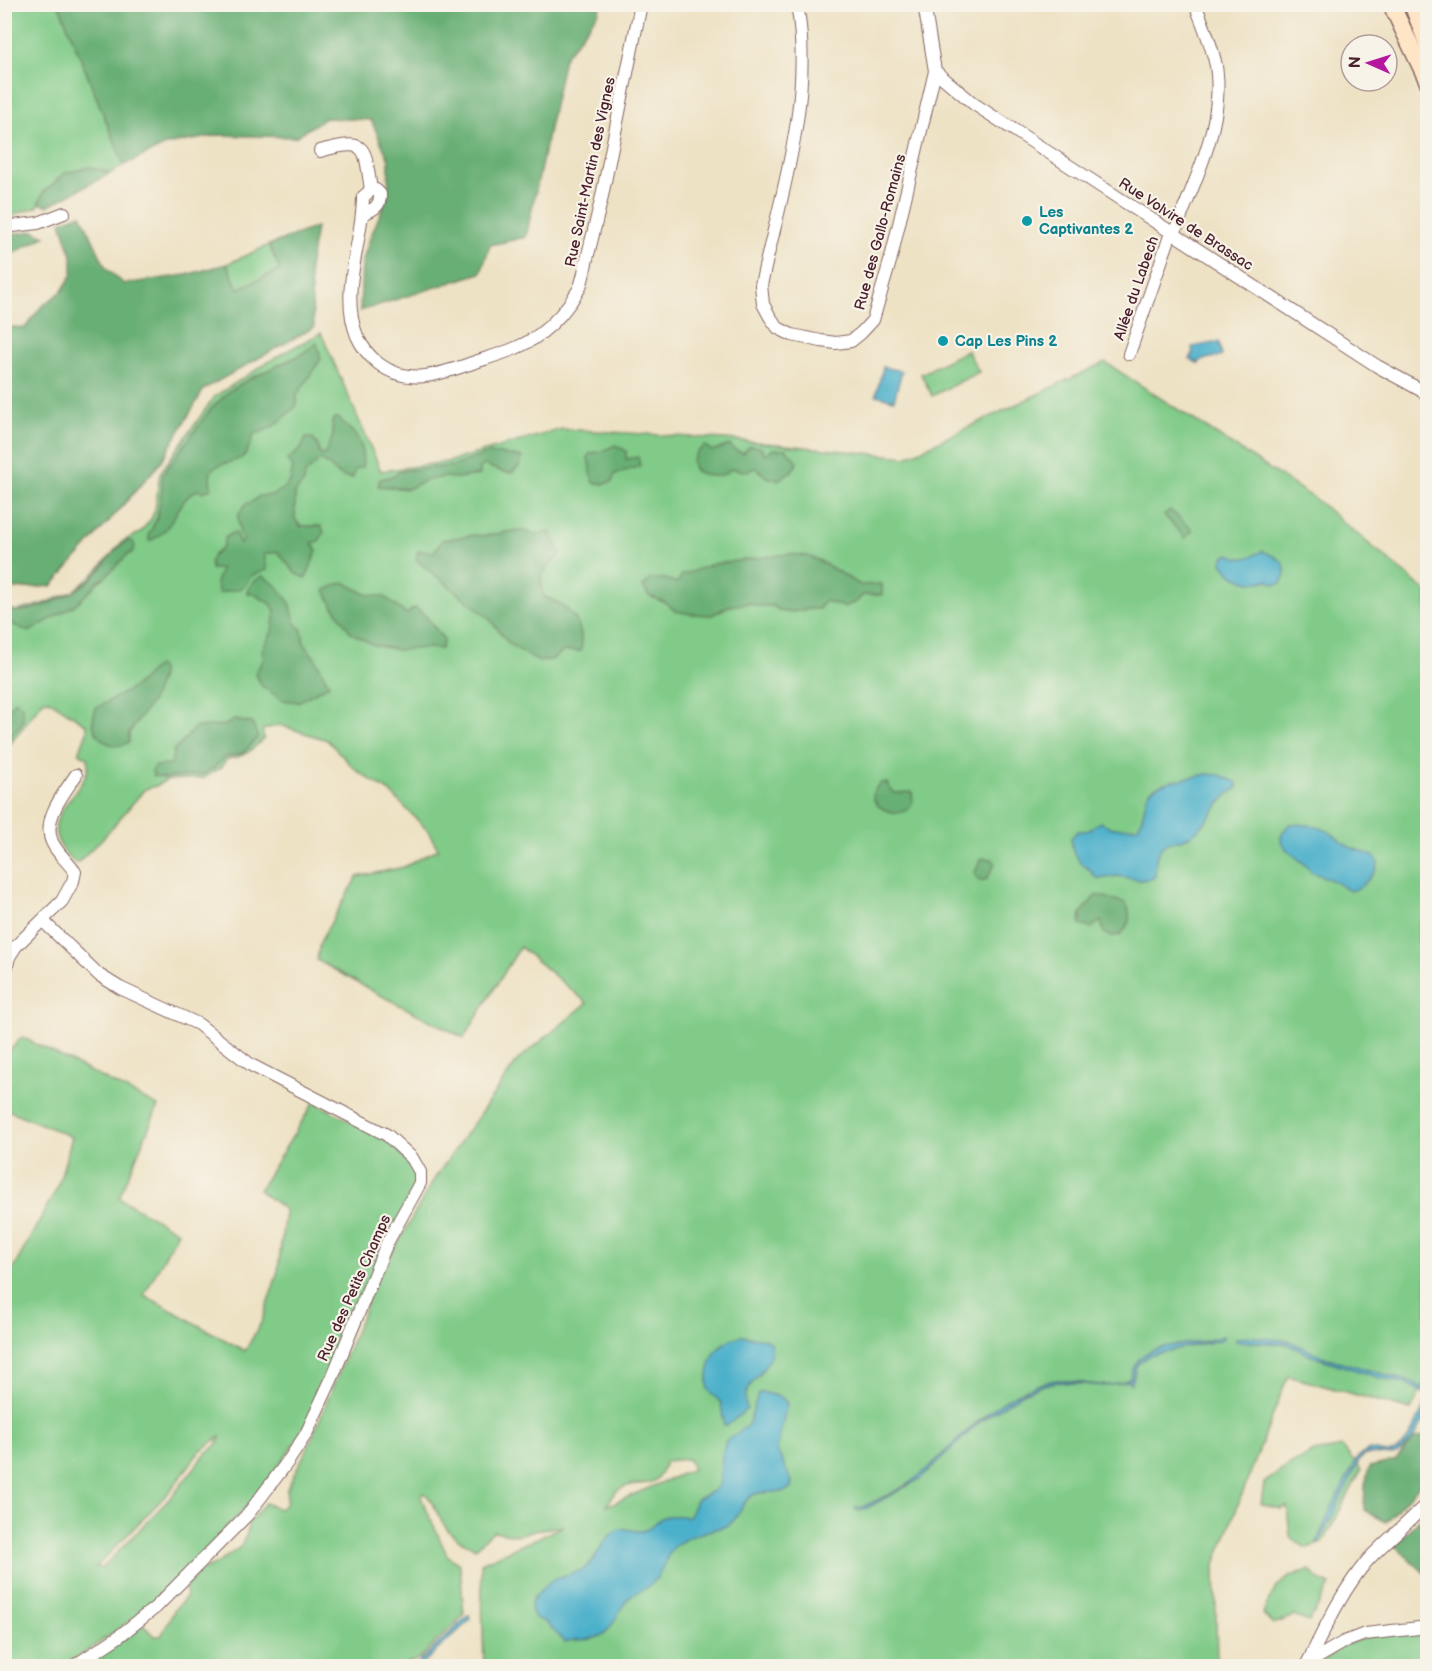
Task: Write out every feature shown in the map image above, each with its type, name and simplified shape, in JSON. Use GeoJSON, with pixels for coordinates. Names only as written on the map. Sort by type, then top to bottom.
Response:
{"type":"FeatureCollection","features":[{"type":"Feature","properties":{"kind":"street","name":"Rue Saint-Martin des Vignes"},"geometry":{"type":"LineString","coordinates":[[320,151],[346,144],[361,147],[365,153],[370,190],[376,190],[380,194],[380,200],[372,210],[363,214],[350,300],[351,319],[358,338],[374,361],[398,375],[417,378],[436,375],[520,346],[546,329],[561,314],[580,287],[594,232],[641,4]]}},
{"type":"Feature","properties":{"kind":"street","name":"Rue des Gallo-Romains"},"geometry":{"type":"LineString","coordinates":[[797,4],[801,56],[796,121],[790,164],[760,285],[763,304],[778,328],[792,335],[821,341],[843,342],[856,337],[873,320],[891,258],[935,71],[924,4]]}},
{"type":"Feature","properties":{"kind":"street","name":"Allée du Labech"},"geometry":{"type":"LineString","coordinates":[[1129,354],[1173,233],[1206,153],[1215,120],[1218,94],[1214,55],[1195,4]]}},
{"type":"Feature","properties":{"kind":"street"},"geometry":{"type":"LineString","coordinates":[[1392,4],[1428,82]]}},
{"type":"Feature","properties":{"kind":"street"},"geometry":{"type":"LineString","coordinates":[[1412,4],[1428,46]]}},
{"type":"Feature","properties":{"kind":"street","name":"Rue Volvire de Brassac"},"geometry":{"type":"LineString","coordinates":[[935,71],[974,104],[1377,366],[1428,394]]}},
{"type":"Feature","properties":{"kind":"street"},"geometry":{"type":"LineString","coordinates":[[4,227],[38,223],[64,213]]}},
{"type":"Feature","properties":{"kind":"street"},"geometry":{"type":"LineString","coordinates":[[4,980],[9,957],[16,946],[62,901],[73,881],[75,872],[53,844],[49,830],[52,815],[76,774]]}},
{"type":"Feature","properties":{"kind":"street","name":"Rue des Petits Champs"},"geometry":{"type":"LineString","coordinates":[[43,921],[99,975],[120,988],[198,1024],[250,1065],[387,1135],[412,1158],[420,1172],[420,1183],[387,1243],[348,1341],[306,1434],[289,1460],[248,1514],[156,1607],[118,1637],[74,1666]]}},
{"type":"Feature","properties":{"kind":"street"},"geometry":{"type":"LineString","coordinates":[[1307,1665],[1351,1582],[1369,1560],[1428,1502]]}},
{"type":"Feature","properties":{"kind":"street"},"geometry":{"type":"LineString","coordinates":[[1307,1665],[1344,1642],[1365,1634],[1428,1627]]}},
{"type":"Feature","properties":{"kind":"green space"},"geometry":{"type":"Polygon","coordinates":[[[5,5],[59,5],[124,165],[111,173],[90,167],[43,193],[38,207],[15,214],[9,220],[5,220],[5,5]]]}},
{"type":"Feature","properties":{"kind":"green space"},"geometry":{"type":"Polygon","coordinates":[[[59,5],[600,5],[599,12],[564,58],[526,237],[490,245],[481,273],[360,311],[362,262],[388,195],[389,160],[371,120],[325,118],[295,137],[219,135],[166,145],[124,165],[59,5]]]}},
{"type":"Feature","properties":{"kind":"green space"},"geometry":{"type":"Polygon","coordinates":[[[90,167],[111,173],[48,206],[39,203],[43,193],[65,173],[90,167]]]}},
{"type":"Feature","properties":{"kind":"green space"},"geometry":{"type":"Polygon","coordinates":[[[81,214],[106,268],[124,284],[186,275],[227,264],[238,289],[280,270],[269,245],[316,227],[309,269],[314,327],[204,389],[161,462],[52,586],[5,590],[5,329],[25,328],[41,307],[62,291],[72,275],[72,256],[61,222],[81,214]]]}},
{"type":"Feature","properties":{"kind":"green space"},"geometry":{"type":"Polygon","coordinates":[[[34,231],[45,236],[5,258],[5,235],[34,231]]]}},
{"type":"Feature","properties":{"kind":"green space"},"geometry":{"type":"Polygon","coordinates":[[[269,245],[280,270],[238,289],[227,264],[269,245]]]}},
{"type":"Feature","properties":{"kind":"green space"},"geometry":{"type":"Polygon","coordinates":[[[321,333],[381,471],[447,462],[562,429],[725,439],[906,457],[1105,362],[1314,498],[1427,592],[1427,1377],[1411,1410],[1288,1376],[1215,1564],[1217,1666],[484,1666],[481,1563],[564,1526],[534,1530],[518,1535],[493,1531],[476,1548],[457,1539],[446,1528],[424,1493],[421,1497],[447,1555],[460,1565],[464,1615],[419,1659],[399,1666],[78,1666],[109,1645],[130,1636],[143,1625],[154,1636],[161,1636],[175,1609],[187,1596],[185,1587],[200,1571],[215,1565],[240,1547],[247,1534],[248,1524],[265,1503],[279,1509],[286,1504],[287,1489],[310,1443],[376,1281],[435,1178],[518,1060],[587,1003],[520,947],[464,1038],[317,960],[320,942],[357,877],[404,867],[438,849],[428,831],[390,792],[357,771],[327,740],[279,725],[262,730],[264,738],[251,750],[239,757],[227,759],[220,768],[204,778],[166,780],[145,789],[104,837],[77,863],[71,860],[64,851],[57,837],[56,825],[60,813],[83,781],[87,770],[88,758],[79,753],[87,732],[87,725],[49,700],[43,701],[5,751],[5,607],[16,611],[43,604],[72,592],[92,576],[123,541],[140,533],[155,510],[160,473],[215,396],[281,354],[321,333]],[[688,1459],[666,1461],[662,1471],[653,1482],[619,1489],[607,1506],[693,1469],[688,1459]]]}},
{"type":"Feature","properties":{"kind":"green space"},"geometry":{"type":"Polygon","coordinates":[[[317,343],[321,359],[297,395],[297,405],[273,426],[254,434],[244,456],[212,469],[211,488],[204,492],[197,490],[190,495],[164,531],[149,541],[149,534],[157,518],[163,474],[211,409],[228,392],[249,379],[298,356],[317,343]]]}},
{"type":"Feature","properties":{"kind":"green space"},"geometry":{"type":"Polygon","coordinates":[[[967,350],[979,372],[932,396],[921,374],[967,350]]]}},
{"type":"Feature","properties":{"kind":"green space"},"geometry":{"type":"Polygon","coordinates":[[[335,418],[339,418],[357,437],[362,448],[363,467],[355,469],[353,478],[338,474],[320,460],[305,474],[304,482],[295,493],[295,519],[300,526],[321,526],[324,532],[319,541],[312,543],[317,550],[306,578],[296,574],[278,552],[264,554],[267,570],[253,575],[239,589],[219,593],[216,583],[221,569],[211,569],[210,562],[213,555],[222,548],[225,537],[235,532],[240,544],[244,540],[240,533],[238,517],[240,512],[246,504],[259,496],[273,495],[290,482],[293,467],[287,460],[301,449],[306,438],[313,438],[320,455],[325,454],[333,435],[332,423],[335,418]]]}},
{"type":"Feature","properties":{"kind":"green space"},"geometry":{"type":"Polygon","coordinates":[[[615,445],[626,451],[626,459],[638,457],[640,466],[615,474],[612,482],[603,484],[593,482],[588,458],[590,453],[601,452],[615,445]]]}},
{"type":"Feature","properties":{"kind":"green space"},"geometry":{"type":"Polygon","coordinates":[[[730,445],[733,449],[743,453],[750,446],[760,447],[766,454],[773,449],[786,449],[798,462],[792,471],[778,480],[766,477],[757,468],[745,471],[731,469],[718,476],[694,470],[692,461],[697,452],[705,446],[712,451],[730,445]]]}},
{"type":"Feature","properties":{"kind":"green space"},"geometry":{"type":"Polygon","coordinates":[[[486,454],[522,457],[520,465],[512,473],[484,465],[480,468],[480,475],[443,477],[424,481],[408,489],[378,486],[380,479],[396,475],[399,471],[453,466],[486,454]]]}},
{"type":"Feature","properties":{"kind":"green space"},"geometry":{"type":"Polygon","coordinates":[[[1170,510],[1193,530],[1185,538],[1164,515],[1170,510]]]}},
{"type":"Feature","properties":{"kind":"green space"},"geometry":{"type":"Polygon","coordinates":[[[518,530],[535,534],[551,532],[561,554],[542,576],[543,596],[560,604],[573,616],[580,631],[581,651],[564,651],[553,659],[539,662],[509,644],[489,618],[416,560],[418,551],[434,552],[442,540],[518,530]]]}},
{"type":"Feature","properties":{"kind":"green space"},"geometry":{"type":"Polygon","coordinates":[[[128,541],[133,542],[135,547],[132,553],[96,583],[75,605],[29,632],[5,621],[5,609],[15,611],[40,607],[78,589],[96,574],[118,547],[128,541]]]}},
{"type":"Feature","properties":{"kind":"green space"},"geometry":{"type":"Polygon","coordinates":[[[789,554],[808,556],[820,561],[860,585],[882,584],[882,595],[863,595],[856,602],[844,607],[825,601],[819,609],[789,612],[783,612],[773,606],[757,606],[750,603],[729,606],[712,615],[675,611],[666,603],[649,596],[643,587],[650,579],[666,579],[677,583],[682,575],[713,564],[789,554]]]}},
{"type":"Feature","properties":{"kind":"green space"},"geometry":{"type":"Polygon","coordinates":[[[263,576],[277,586],[290,603],[295,622],[302,630],[304,643],[329,685],[298,702],[282,700],[262,686],[255,673],[264,659],[262,650],[272,632],[275,611],[271,604],[254,594],[247,593],[249,587],[263,576]]]}},
{"type":"Feature","properties":{"kind":"green space"},"geometry":{"type":"Polygon","coordinates":[[[344,582],[366,594],[385,597],[406,614],[415,608],[426,616],[444,640],[441,649],[398,650],[374,645],[351,633],[325,590],[344,582]]]}},
{"type":"Feature","properties":{"kind":"green space"},"geometry":{"type":"Polygon","coordinates":[[[157,666],[161,669],[161,676],[152,701],[129,733],[129,742],[123,745],[111,745],[106,742],[94,728],[96,708],[135,686],[157,666]]]}},
{"type":"Feature","properties":{"kind":"green space"},"geometry":{"type":"Polygon","coordinates":[[[15,700],[22,706],[23,721],[5,744],[5,712],[15,700]]]}},
{"type":"Feature","properties":{"kind":"green space"},"geometry":{"type":"Polygon","coordinates":[[[234,720],[252,723],[258,737],[243,753],[225,757],[204,774],[164,778],[153,776],[152,770],[156,766],[171,765],[174,749],[195,727],[225,725],[234,720]]]}},
{"type":"Feature","properties":{"kind":"green space"},"geometry":{"type":"Polygon","coordinates":[[[881,783],[887,783],[893,793],[912,792],[911,804],[906,810],[897,813],[879,807],[874,800],[874,792],[881,783]]]}},
{"type":"Feature","properties":{"kind":"green space"},"geometry":{"type":"Polygon","coordinates":[[[982,858],[992,859],[995,863],[987,879],[981,881],[976,877],[975,872],[982,858]]]}},
{"type":"Feature","properties":{"kind":"green space"},"geometry":{"type":"Polygon","coordinates":[[[1096,895],[1126,903],[1129,920],[1120,935],[1111,936],[1104,933],[1101,921],[1091,928],[1080,925],[1081,913],[1096,895]]]}},
{"type":"Feature","properties":{"kind":"green space"},"geometry":{"type":"Polygon","coordinates":[[[22,1037],[158,1106],[119,1198],[178,1232],[144,1295],[245,1351],[262,1321],[278,1271],[285,1210],[259,1190],[314,1102],[389,1141],[416,1172],[415,1183],[305,1429],[257,1496],[153,1604],[89,1650],[62,1666],[5,1666],[4,1286],[58,1186],[72,1137],[5,1109],[4,1057],[22,1037]],[[220,1437],[200,1451],[170,1491],[96,1567],[102,1568],[174,1494],[206,1453],[217,1445],[220,1437]]]}},
{"type":"Feature","properties":{"kind":"green space"},"geometry":{"type":"Polygon","coordinates":[[[1427,1436],[1427,1476],[1386,1522],[1364,1510],[1365,1485],[1369,1467],[1395,1461],[1415,1438],[1427,1436]]]}},
{"type":"Feature","properties":{"kind":"green space"},"geometry":{"type":"Polygon","coordinates":[[[1342,1447],[1361,1470],[1323,1543],[1306,1548],[1290,1537],[1287,1506],[1281,1509],[1261,1504],[1264,1483],[1288,1466],[1314,1452],[1342,1447]]]}},
{"type":"Feature","properties":{"kind":"green space"},"geometry":{"type":"Polygon","coordinates":[[[1427,1511],[1427,1575],[1395,1546],[1427,1511]]]}},
{"type":"Feature","properties":{"kind":"green space"},"geometry":{"type":"Polygon","coordinates":[[[1310,1570],[1316,1578],[1330,1585],[1309,1622],[1294,1616],[1273,1624],[1263,1614],[1270,1597],[1279,1584],[1292,1576],[1310,1570]]]}},
{"type":"Feature","properties":{"kind":"green space"},"geometry":{"type":"Polygon","coordinates":[[[1427,1631],[1419,1666],[1316,1666],[1344,1645],[1371,1636],[1427,1631]]]}},
{"type":"Feature","properties":{"kind":"water"},"geometry":{"type":"Polygon","coordinates":[[[1219,342],[1222,356],[1201,360],[1199,364],[1190,359],[1193,354],[1192,347],[1219,342]]]}},
{"type":"Feature","properties":{"kind":"water"},"geometry":{"type":"Polygon","coordinates":[[[883,367],[902,371],[894,400],[876,395],[883,367]]]}},
{"type":"Feature","properties":{"kind":"water"},"geometry":{"type":"Polygon","coordinates":[[[1262,551],[1282,562],[1285,571],[1281,583],[1276,585],[1268,580],[1254,582],[1242,580],[1226,569],[1222,563],[1223,557],[1230,554],[1243,558],[1262,551]]]}},
{"type":"Feature","properties":{"kind":"water"},"geometry":{"type":"Polygon","coordinates":[[[1207,774],[1220,775],[1236,782],[1238,788],[1224,798],[1195,832],[1185,839],[1167,843],[1162,847],[1156,859],[1154,878],[1140,880],[1117,876],[1100,879],[1080,862],[1073,852],[1071,838],[1078,831],[1087,831],[1100,822],[1113,828],[1138,827],[1146,798],[1152,789],[1175,780],[1207,774]]]}},
{"type":"Feature","properties":{"kind":"water"},"geometry":{"type":"Polygon","coordinates":[[[1290,824],[1326,830],[1344,844],[1373,856],[1378,864],[1375,871],[1363,885],[1350,891],[1330,879],[1311,872],[1283,845],[1281,839],[1283,832],[1290,824]]]}},
{"type":"Feature","properties":{"kind":"water"},"geometry":{"type":"Polygon","coordinates":[[[1427,911],[1427,975],[1425,960],[1418,941],[1420,924],[1427,911]]]}},
{"type":"Feature","properties":{"kind":"water"},"geometry":{"type":"Polygon","coordinates":[[[742,1336],[765,1339],[771,1343],[771,1353],[747,1391],[745,1400],[747,1409],[727,1426],[724,1425],[721,1403],[708,1389],[709,1370],[719,1348],[742,1336]]]}},
{"type":"Feature","properties":{"kind":"water"},"geometry":{"type":"Polygon","coordinates":[[[1223,1336],[1220,1340],[1149,1355],[1137,1365],[1131,1384],[1129,1381],[1114,1384],[1130,1378],[1140,1358],[1157,1348],[1203,1342],[1223,1336]]]}},
{"type":"Feature","properties":{"kind":"water"},"geometry":{"type":"Polygon","coordinates":[[[1253,1337],[1289,1341],[1324,1357],[1414,1383],[1427,1390],[1427,1395],[1408,1384],[1380,1378],[1312,1356],[1287,1344],[1236,1341],[1235,1338],[1253,1337]]]}},
{"type":"Feature","properties":{"kind":"water"},"geometry":{"type":"Polygon","coordinates":[[[1058,1380],[1113,1385],[1058,1382],[1023,1393],[982,1420],[920,1479],[867,1508],[858,1511],[855,1508],[863,1507],[910,1482],[982,1418],[1011,1397],[1027,1389],[1058,1380]]]}},
{"type":"Feature","properties":{"kind":"water"},"geometry":{"type":"Polygon","coordinates":[[[761,1392],[781,1397],[787,1403],[777,1450],[792,1482],[791,1487],[786,1491],[753,1495],[729,1525],[682,1541],[671,1551],[653,1583],[627,1600],[612,1625],[600,1636],[565,1642],[544,1621],[535,1617],[531,1602],[538,1593],[554,1579],[585,1568],[614,1532],[621,1529],[644,1530],[666,1516],[688,1517],[696,1500],[716,1489],[720,1482],[722,1454],[726,1441],[748,1425],[758,1394],[761,1392]]]}},
{"type":"Feature","properties":{"kind":"water"},"geometry":{"type":"Polygon","coordinates":[[[1427,1400],[1421,1424],[1406,1447],[1392,1455],[1372,1454],[1360,1459],[1319,1543],[1316,1544],[1358,1457],[1369,1450],[1388,1453],[1395,1451],[1407,1440],[1427,1400]]]}},
{"type":"Feature","properties":{"kind":"water"},"geometry":{"type":"Polygon","coordinates":[[[469,1615],[470,1620],[420,1666],[415,1666],[469,1615]]]}},
{"type":"Feature","properties":{"kind":"place","name":"Les Captivantes 2"},"geometry":{"type":"Point","coordinates":[1027,221]}},
{"type":"Feature","properties":{"kind":"place","name":"Cap Les Pins 2"},"geometry":{"type":"Point","coordinates":[943,341]}}]}
